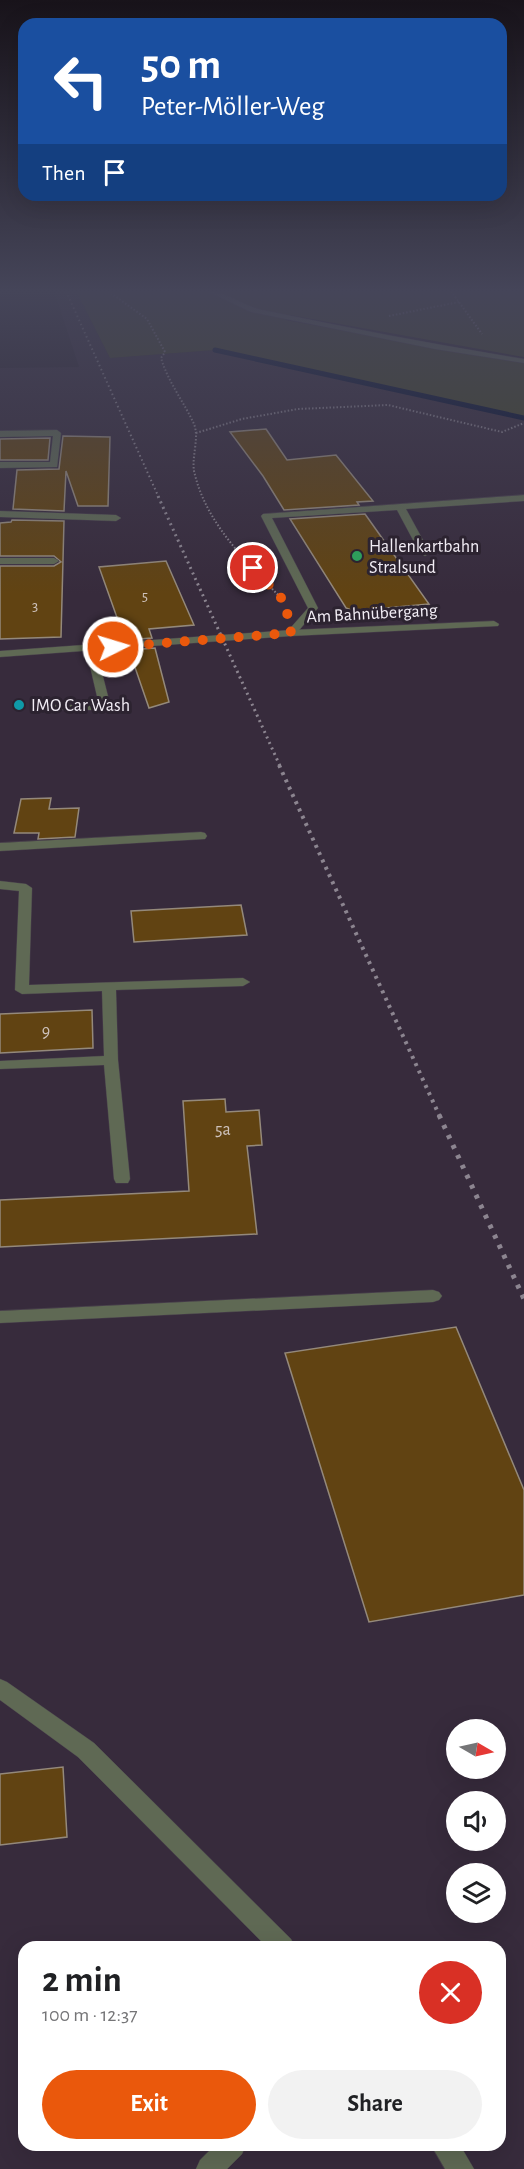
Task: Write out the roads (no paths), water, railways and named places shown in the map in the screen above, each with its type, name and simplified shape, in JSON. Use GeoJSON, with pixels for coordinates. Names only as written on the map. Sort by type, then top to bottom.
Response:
{"type":"FeatureCollection","features":[{"type":"Feature","properties":{"kind":"street"},"geometry":{"type":"LineString","coordinates":[[0,434],[57,433],[54,465],[0,465]]}},
{"type":"Feature","properties":{"kind":"street"},"geometry":{"type":"LineString","coordinates":[[291,633],[313,608],[266,516],[524,498]]}},
{"type":"Feature","properties":{"kind":"street"},"geometry":{"type":"LineString","coordinates":[[400,506],[425,553]]}},
{"type":"Feature","properties":{"kind":"street"},"geometry":{"type":"LineString","coordinates":[[0,514],[116,518]]}},
{"type":"Feature","properties":{"kind":"street"},"geometry":{"type":"LineString","coordinates":[[0,561],[54,561]]}},
{"type":"Feature","properties":{"kind":"street","name":"Am Bahnübergang"},"geometry":{"type":"LineString","coordinates":[[0,654],[291,633],[494,624]]}},
{"type":"Feature","properties":{"kind":"street"},"geometry":{"type":"LineString","coordinates":[[37,708],[105,708],[91,649]]}},
{"type":"Feature","properties":{"kind":"street"},"geometry":{"type":"LineString","coordinates":[[0,847],[201,836]]}},
{"type":"Feature","properties":{"kind":"street"},"geometry":{"type":"LineString","coordinates":[[0,885],[26,888],[22,990],[243,982]]}},
{"type":"Feature","properties":{"kind":"street"},"geometry":{"type":"LineString","coordinates":[[109,986],[111,1060],[122,1179]]}},
{"type":"Feature","properties":{"kind":"street"},"geometry":{"type":"LineString","coordinates":[[0,1065],[111,1060]]}},
{"type":"Feature","properties":{"kind":"street"},"geometry":{"type":"LineString","coordinates":[[0,1317],[433,1296]]}},
{"type":"Feature","properties":{"kind":"street"},"geometry":{"type":"LineString","coordinates":[[0,1688],[86,1750],[277,1941]]}},
{"type":"Feature","properties":{"kind":"street"},"geometry":{"type":"LineString","coordinates":[[209,2169],[227,2151]]}},
{"type":"Feature","properties":{"kind":"street"},"geometry":{"type":"LineString","coordinates":[[448,2151],[461,2169]]}},
{"type":"Feature","properties":{"kind":"waterway"},"geometry":{"type":"LineString","coordinates":[[407,392],[524,418]]}},
{"type":"Feature","properties":{"kind":"railway"},"geometry":{"type":"LineString","coordinates":[[111,392],[159,498]]}},
{"type":"Feature","properties":{"kind":"railway"},"geometry":{"type":"LineString","coordinates":[[158,496],[280,766]]}},
{"type":"Feature","properties":{"kind":"railway"},"geometry":{"type":"LineString","coordinates":[[279,765],[440,1117]]}},
{"type":"Feature","properties":{"kind":"railway"},"geometry":{"type":"LineString","coordinates":[[439,1115],[524,1299]]}},
{"type":"Feature","properties":{"kind":"place","name":"Hallenkartbahn Stralsund"},"geometry":{"type":"Point","coordinates":[357,556]}},
{"type":"Feature","properties":{"kind":"place","name":"IMO Car Wash"},"geometry":{"type":"Point","coordinates":[19,705]}}]}
